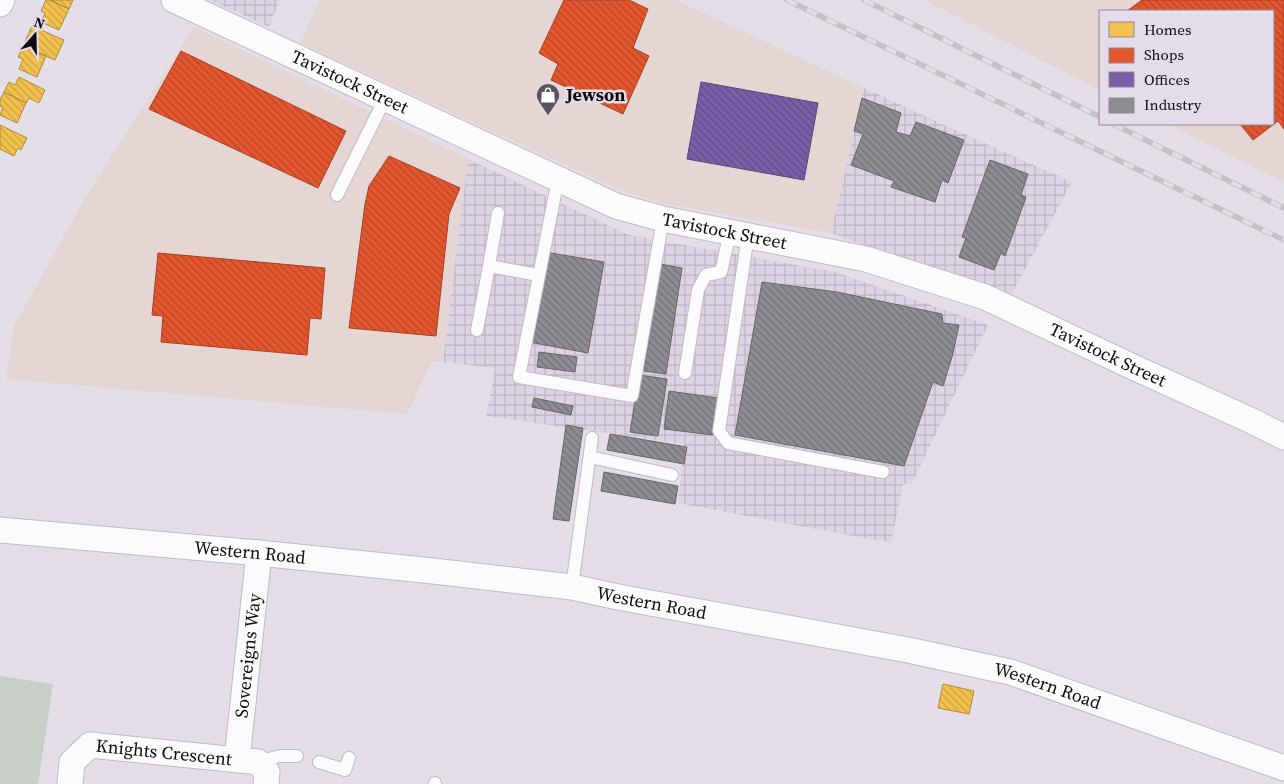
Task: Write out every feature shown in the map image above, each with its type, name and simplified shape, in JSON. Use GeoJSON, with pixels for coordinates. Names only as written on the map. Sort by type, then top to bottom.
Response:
{"type":"FeatureCollection","features":[{"type":"Feature","properties":{"kind":"street","name":"Tavistock Street"},"geometry":{"type":"LineString","coordinates":[[174,0],[616,206],[663,219],[866,259],[985,297],[1284,436]]}},
{"type":"Feature","properties":{"kind":"street","name":"Western Road"},"geometry":{"type":"LineString","coordinates":[[0,530],[259,553],[572,587],[908,650],[1010,672],[1284,768]]}},
{"type":"Feature","properties":{"kind":"street","name":"Sovereigns Way"},"geometry":{"type":"LineString","coordinates":[[254,768],[259,553]]}},
{"type":"Feature","properties":{"kind":"street","name":"Knights Crescent"},"geometry":{"type":"LineString","coordinates":[[70,784],[72,762],[90,746],[254,768]]}},
{"type":"Feature","properties":{"kind":"lane"},"geometry":{"type":"LineString","coordinates":[[337,194],[384,99]]}},
{"type":"Feature","properties":{"kind":"lane"},"geometry":{"type":"LineString","coordinates":[[558,179],[519,377],[632,396],[663,219]]}},
{"type":"Feature","properties":{"kind":"lane"},"geometry":{"type":"LineString","coordinates":[[477,330],[498,213]]}},
{"type":"Feature","properties":{"kind":"lane"},"geometry":{"type":"LineString","coordinates":[[684,373],[698,290],[706,275],[721,272],[739,233]]}},
{"type":"Feature","properties":{"kind":"lane"},"geometry":{"type":"LineString","coordinates":[[739,233],[720,431],[728,443],[883,472]]}},
{"type":"Feature","properties":{"kind":"lane"},"geometry":{"type":"LineString","coordinates":[[489,266],[538,275]]}},
{"type":"Feature","properties":{"kind":"lane"},"geometry":{"type":"LineString","coordinates":[[572,587],[592,438]]}},
{"type":"Feature","properties":{"kind":"lane"},"geometry":{"type":"LineString","coordinates":[[590,457],[672,474]]}},
{"type":"Feature","properties":{"kind":"lane"},"geometry":{"type":"LineString","coordinates":[[254,768],[280,756],[297,756]]}},
{"type":"Feature","properties":{"kind":"lane"},"geometry":{"type":"LineString","coordinates":[[319,762],[345,770],[349,758]]}},
{"type":"Feature","properties":{"kind":"shaded area"},"geometry":{"type":"Polygon","coordinates":[[[210,0],[280,0],[269,27],[210,0]]]}},
{"type":"Feature","properties":{"kind":"shaded area"},"geometry":{"type":"Polygon","coordinates":[[[320,0],[676,0],[864,88],[831,233],[661,203],[620,190],[300,43],[320,0]]]}},
{"type":"Feature","properties":{"kind":"shaded area"},"geometry":{"type":"Polygon","coordinates":[[[924,0],[1284,0],[1284,182],[1169,125],[1274,125],[1274,10],[1099,10],[1099,89],[924,0]]]}},
{"type":"Feature","properties":{"kind":"shaded area"},"geometry":{"type":"Polygon","coordinates":[[[194,27],[468,159],[443,362],[432,361],[407,414],[6,379],[14,326],[86,196],[194,27]]]}},
{"type":"Feature","properties":{"kind":"shaded area"},"geometry":{"type":"Polygon","coordinates":[[[864,88],[1072,182],[1009,299],[831,233],[864,88]]]}},
{"type":"Feature","properties":{"kind":"shaded area"},"geometry":{"type":"Polygon","coordinates":[[[468,159],[629,235],[835,272],[988,325],[912,483],[903,484],[891,543],[678,503],[684,444],[486,416],[495,368],[443,362],[468,159]]]}},
{"type":"Feature","properties":{"kind":"shaded area"},"geometry":{"type":"Polygon","coordinates":[[[0,676],[53,684],[38,784],[0,784],[0,676]]]}},
{"type":"Feature","properties":{"kind":"building: Homes"},"geometry":{"type":"Polygon","coordinates":[[[46,0],[69,9],[59,30],[41,22],[45,13],[41,11],[46,0]]]}},
{"type":"Feature","properties":{"kind":"building: Homes"},"geometry":{"type":"Polygon","coordinates":[[[50,0],[73,0],[69,9],[50,0]]]}},
{"type":"Feature","properties":{"kind":"building: Homes"},"geometry":{"type":"Polygon","coordinates":[[[32,26],[64,40],[55,60],[23,46],[32,26]]]}},
{"type":"Feature","properties":{"kind":"building: Homes"},"geometry":{"type":"Polygon","coordinates":[[[23,46],[46,56],[37,77],[19,69],[23,59],[18,57],[23,46]]]}},
{"type":"Feature","properties":{"kind":"building: Homes"},"geometry":{"type":"Polygon","coordinates":[[[19,77],[45,90],[39,103],[29,98],[26,103],[4,92],[9,82],[15,85],[19,77]]]}},
{"type":"Feature","properties":{"kind":"building: Homes"},"geometry":{"type":"Polygon","coordinates":[[[4,92],[26,103],[17,123],[0,115],[3,107],[0,106],[0,100],[4,92]]]}},
{"type":"Feature","properties":{"kind":"building: Homes"},"geometry":{"type":"Polygon","coordinates":[[[0,125],[27,138],[21,150],[18,148],[14,156],[0,149],[0,125]]]}},
{"type":"Feature","properties":{"kind":"building: Homes"},"geometry":{"type":"Polygon","coordinates":[[[943,684],[974,691],[969,714],[938,708],[943,684]]]}},
{"type":"Feature","properties":{"kind":"building: Shops"},"geometry":{"type":"Polygon","coordinates":[[[564,0],[629,0],[648,9],[633,48],[649,56],[623,114],[551,80],[558,64],[539,53],[564,0]]]}},
{"type":"Feature","properties":{"kind":"building: Shops"},"geometry":{"type":"Polygon","coordinates":[[[1142,0],[1284,0],[1284,129],[1278,121],[1274,124],[1274,10],[1128,10],[1142,0]]]}},
{"type":"Feature","properties":{"kind":"building: Shops"},"geometry":{"type":"Polygon","coordinates":[[[181,51],[346,131],[318,188],[149,109],[181,51]]]}},
{"type":"Feature","properties":{"kind":"building: Shops"},"geometry":{"type":"Polygon","coordinates":[[[1241,125],[1273,125],[1253,140],[1241,125]]]}},
{"type":"Feature","properties":{"kind":"building: Shops"},"geometry":{"type":"Polygon","coordinates":[[[389,156],[460,188],[449,214],[436,336],[349,328],[369,186],[389,156]]]}},
{"type":"Feature","properties":{"kind":"building: Shops"},"geometry":{"type":"Polygon","coordinates":[[[158,253],[325,268],[321,319],[310,318],[307,355],[161,342],[163,316],[152,315],[158,253]]]}},
{"type":"Feature","properties":{"kind":"building: Offices"},"geometry":{"type":"Polygon","coordinates":[[[701,82],[818,103],[804,180],[687,159],[701,82]]]}},
{"type":"Feature","properties":{"kind":"building: Industry"},"geometry":{"type":"Polygon","coordinates":[[[862,98],[901,113],[896,132],[910,136],[916,122],[964,140],[948,183],[942,180],[935,202],[891,187],[894,181],[851,165],[863,134],[854,131],[862,98]]]}},
{"type":"Feature","properties":{"kind":"building: Industry"},"geometry":{"type":"Polygon","coordinates":[[[990,160],[1028,174],[1021,195],[1026,197],[1005,256],[1001,253],[994,270],[959,257],[966,238],[962,237],[990,160]]]}},
{"type":"Feature","properties":{"kind":"building: Industry"},"geometry":{"type":"Polygon","coordinates":[[[545,252],[604,262],[588,353],[529,342],[545,252]]]}},
{"type":"Feature","properties":{"kind":"building: Industry"},"geometry":{"type":"Polygon","coordinates":[[[660,264],[682,268],[666,374],[644,371],[660,264]]]}},
{"type":"Feature","properties":{"kind":"building: Industry"},"geometry":{"type":"Polygon","coordinates":[[[762,282],[837,292],[942,314],[943,323],[959,325],[943,386],[933,382],[904,466],[735,435],[762,282]]]}},
{"type":"Feature","properties":{"kind":"building: Industry"},"geometry":{"type":"Polygon","coordinates":[[[539,352],[577,357],[575,372],[537,367],[539,352]]]}},
{"type":"Feature","properties":{"kind":"building: Industry"},"geometry":{"type":"Polygon","coordinates":[[[639,375],[667,379],[658,436],[630,432],[639,375]]]}},
{"type":"Feature","properties":{"kind":"building: Industry"},"geometry":{"type":"Polygon","coordinates":[[[669,391],[718,398],[713,435],[664,429],[669,391]]]}},
{"type":"Feature","properties":{"kind":"building: Industry"},"geometry":{"type":"Polygon","coordinates":[[[534,398],[573,406],[571,415],[532,407],[534,398]]]}},
{"type":"Feature","properties":{"kind":"building: Industry"},"geometry":{"type":"Polygon","coordinates":[[[566,425],[583,428],[569,521],[553,519],[566,425]]]}},
{"type":"Feature","properties":{"kind":"building: Industry"},"geometry":{"type":"Polygon","coordinates":[[[610,434],[687,447],[684,464],[607,450],[610,434]]]}},
{"type":"Feature","properties":{"kind":"building: Industry"},"geometry":{"type":"Polygon","coordinates":[[[604,472],[678,486],[675,504],[601,491],[604,472]]]}},
{"type":"Feature","properties":{"kind":"railway"},"geometry":{"type":"LineString","coordinates":[[787,0],[1284,240]]}},
{"type":"Feature","properties":{"kind":"railway"},"geometry":{"type":"LineString","coordinates":[[864,0],[1099,117]]}},
{"type":"Feature","properties":{"kind":"railway"},"geometry":{"type":"LineString","coordinates":[[1115,125],[1284,208]]}},
{"type":"Feature","properties":{"kind":"place","name":"Jewson"},"geometry":{"type":"Point","coordinates":[548,116]}}]}
